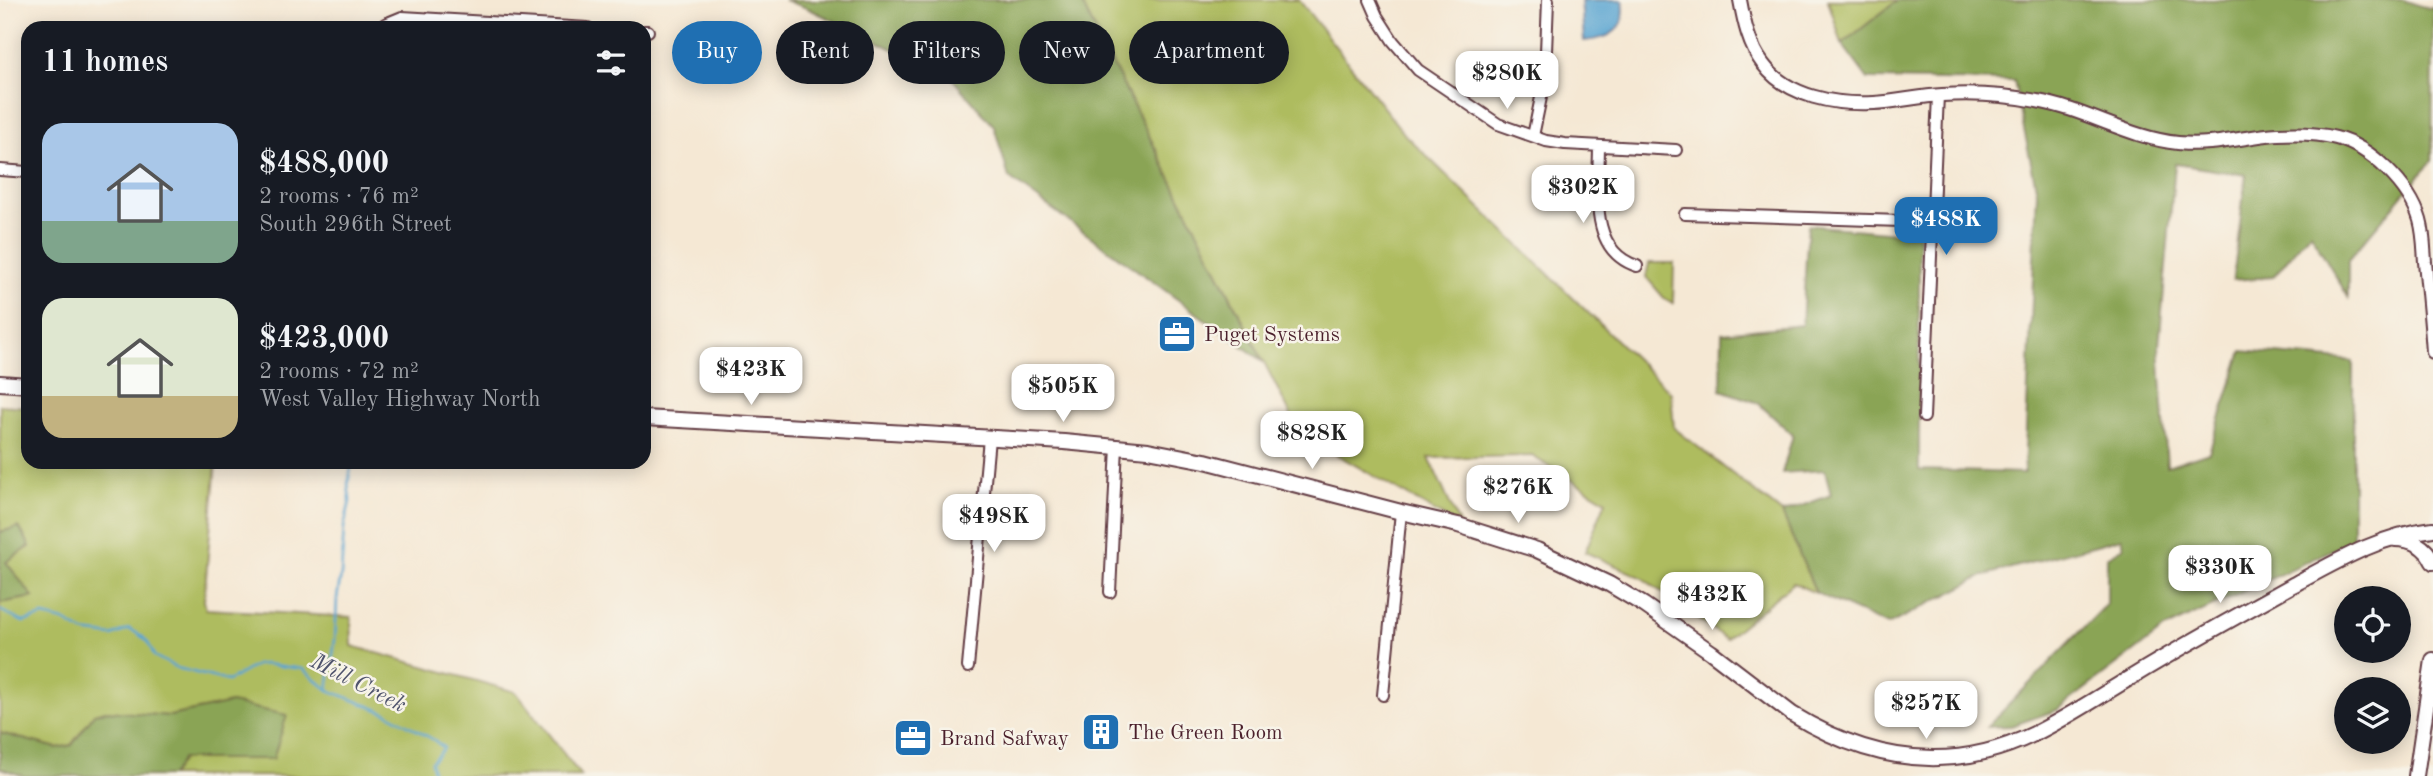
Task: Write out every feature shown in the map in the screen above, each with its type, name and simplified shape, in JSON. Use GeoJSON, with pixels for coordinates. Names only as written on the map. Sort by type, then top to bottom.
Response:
{"type":"FeatureCollection","features":[{"type":"Feature","properties":{"kind":"main road"},"geometry":{"type":"LineString","coordinates":[[0,383],[21,384]]}},
{"type":"Feature","properties":{"kind":"main road"},"geometry":{"type":"LineString","coordinates":[[651,418],[1148,450],[1205,461],[1502,537],[1578,568],[1644,605],[1816,729],[1873,752],[1920,758],[1975,754],[2034,734],[2202,635],[2328,566],[2383,540],[2433,529]]}},
{"type":"Feature","properties":{"kind":"main road"},"geometry":{"type":"LineString","coordinates":[[2383,540],[2399,538],[2414,542],[2429,554],[2433,562]]}},
{"type":"Feature","properties":{"kind":"main road"},"geometry":{"type":"LineString","coordinates":[[2416,776],[2433,660]]}},
{"type":"Feature","properties":{"kind":"street"},"geometry":{"type":"LineString","coordinates":[[1370,0],[1393,41],[1418,70],[1497,124],[1565,144],[1676,150]]}},
{"type":"Feature","properties":{"kind":"street"},"geometry":{"type":"LineString","coordinates":[[1533,136],[1545,78],[1548,0]]}},
{"type":"Feature","properties":{"kind":"street"},"geometry":{"type":"LineString","coordinates":[[1740,0],[1749,37],[1762,62],[1788,86],[1814,97],[1867,103],[1938,95],[1996,96],[2039,101],[2124,130],[2179,143],[2226,142],[2276,134],[2312,134],[2338,138],[2356,147],[2395,177],[2417,212],[2423,234],[2433,352]]}},
{"type":"Feature","properties":{"kind":"street"},"geometry":{"type":"LineString","coordinates":[[394,21],[402,17],[458,21]]}},
{"type":"Feature","properties":{"kind":"street"},"geometry":{"type":"LineString","coordinates":[[1924,417],[1938,95]]}},
{"type":"Feature","properties":{"kind":"street"},"geometry":{"type":"LineString","coordinates":[[1600,147],[1600,227],[1618,257],[1637,266]]}},
{"type":"Feature","properties":{"kind":"street"},"geometry":{"type":"LineString","coordinates":[[0,170],[21,172]]}},
{"type":"Feature","properties":{"kind":"street"},"geometry":{"type":"LineString","coordinates":[[1685,214],[1932,222]]}},
{"type":"Feature","properties":{"kind":"street"},"geometry":{"type":"LineString","coordinates":[[968,667],[989,438]]}},
{"type":"Feature","properties":{"kind":"street"},"geometry":{"type":"LineString","coordinates":[[1110,592],[1117,446]]}},
{"type":"Feature","properties":{"kind":"street"},"geometry":{"type":"LineString","coordinates":[[1383,695],[1401,512]]}},
{"type":"Feature","properties":{"kind":"green space"},"geometry":{"type":"Polygon","coordinates":[[[784,0],[1080,0],[1091,21],[1019,21],[1019,84],[1115,84],[1115,69],[1263,361],[1009,178],[994,126],[957,84],[1005,84],[1005,21],[888,21],[888,47],[874,40],[874,21],[834,21],[784,0]]]}},
{"type":"Feature","properties":{"kind":"green space"},"geometry":{"type":"Polygon","coordinates":[[[1080,0],[1299,0],[1406,136],[1671,393],[1674,428],[1782,513],[1816,593],[1793,583],[1726,639],[1641,577],[1585,552],[1606,501],[1532,456],[1429,458],[1460,526],[1300,433],[1115,69],[1115,21],[1091,21],[1080,0]]]}},
{"type":"Feature","properties":{"kind":"green space"},"geometry":{"type":"Polygon","coordinates":[[[1828,0],[1898,0],[1842,44],[1828,0]]]}},
{"type":"Feature","properties":{"kind":"green space"},"geometry":{"type":"Polygon","coordinates":[[[1898,0],[2403,0],[2430,9],[2433,7],[2432,161],[2348,260],[2348,297],[2310,232],[2273,277],[2233,280],[2246,175],[2175,164],[2159,346],[2167,466],[2209,452],[2242,351],[2353,361],[2353,540],[2164,629],[2057,710],[2011,726],[1987,727],[2107,604],[2107,557],[2124,547],[2122,538],[1985,575],[1888,625],[1816,593],[1782,513],[1831,495],[1825,470],[1782,473],[1793,435],[1758,403],[1721,390],[1722,333],[1802,325],[1808,225],[1919,235],[1919,470],[2024,473],[2037,192],[2014,81],[1868,79],[1842,44],[1898,0]]]}},
{"type":"Feature","properties":{"kind":"green space"},"geometry":{"type":"Polygon","coordinates":[[[1649,263],[1674,263],[1673,303],[1664,298],[1646,277],[1649,263]]]}},
{"type":"Feature","properties":{"kind":"green space"},"geometry":{"type":"Polygon","coordinates":[[[0,405],[21,406],[21,469],[215,469],[204,601],[206,609],[351,617],[352,646],[516,692],[581,776],[171,776],[182,759],[273,759],[231,703],[170,716],[106,711],[95,714],[71,745],[57,748],[0,733],[0,603],[33,597],[6,562],[30,547],[19,527],[0,532],[0,405]]]}},
{"type":"Feature","properties":{"kind":"green space"},"geometry":{"type":"Polygon","coordinates":[[[19,527],[30,546],[6,562],[33,597],[0,603],[0,532],[19,527]]]}},
{"type":"Feature","properties":{"kind":"green space"},"geometry":{"type":"Polygon","coordinates":[[[231,703],[287,715],[273,759],[182,759],[171,776],[23,776],[0,768],[0,733],[57,748],[72,745],[94,714],[106,711],[170,716],[231,703]]]}},
{"type":"Feature","properties":{"kind":"water"},"geometry":{"type":"Polygon","coordinates":[[[1581,0],[1623,0],[1623,18],[1616,31],[1602,38],[1584,41],[1581,0]]]}},
{"type":"Feature","properties":{"kind":"waterway"},"geometry":{"type":"LineString","coordinates":[[328,690],[344,527],[350,501],[348,484],[351,469]]}},
{"type":"Feature","properties":{"kind":"waterway","name":"Mill Creek"},"geometry":{"type":"LineString","coordinates":[[0,610],[23,622],[44,616],[64,621],[83,632],[112,636],[129,629],[145,639],[154,656],[177,668],[228,681],[256,665],[303,669],[328,690],[387,713],[444,748],[431,762],[434,776]]}},
{"type":"Feature","properties":{"kind":"place","name":"Puget Systems"},"geometry":{"type":"Point","coordinates":[1177,334]}},
{"type":"Feature","properties":{"kind":"place","name":"The Green Room"},"geometry":{"type":"Point","coordinates":[1101,732]}},
{"type":"Feature","properties":{"kind":"place","name":"Brand Safway"},"geometry":{"type":"Point","coordinates":[913,738]}}]}
